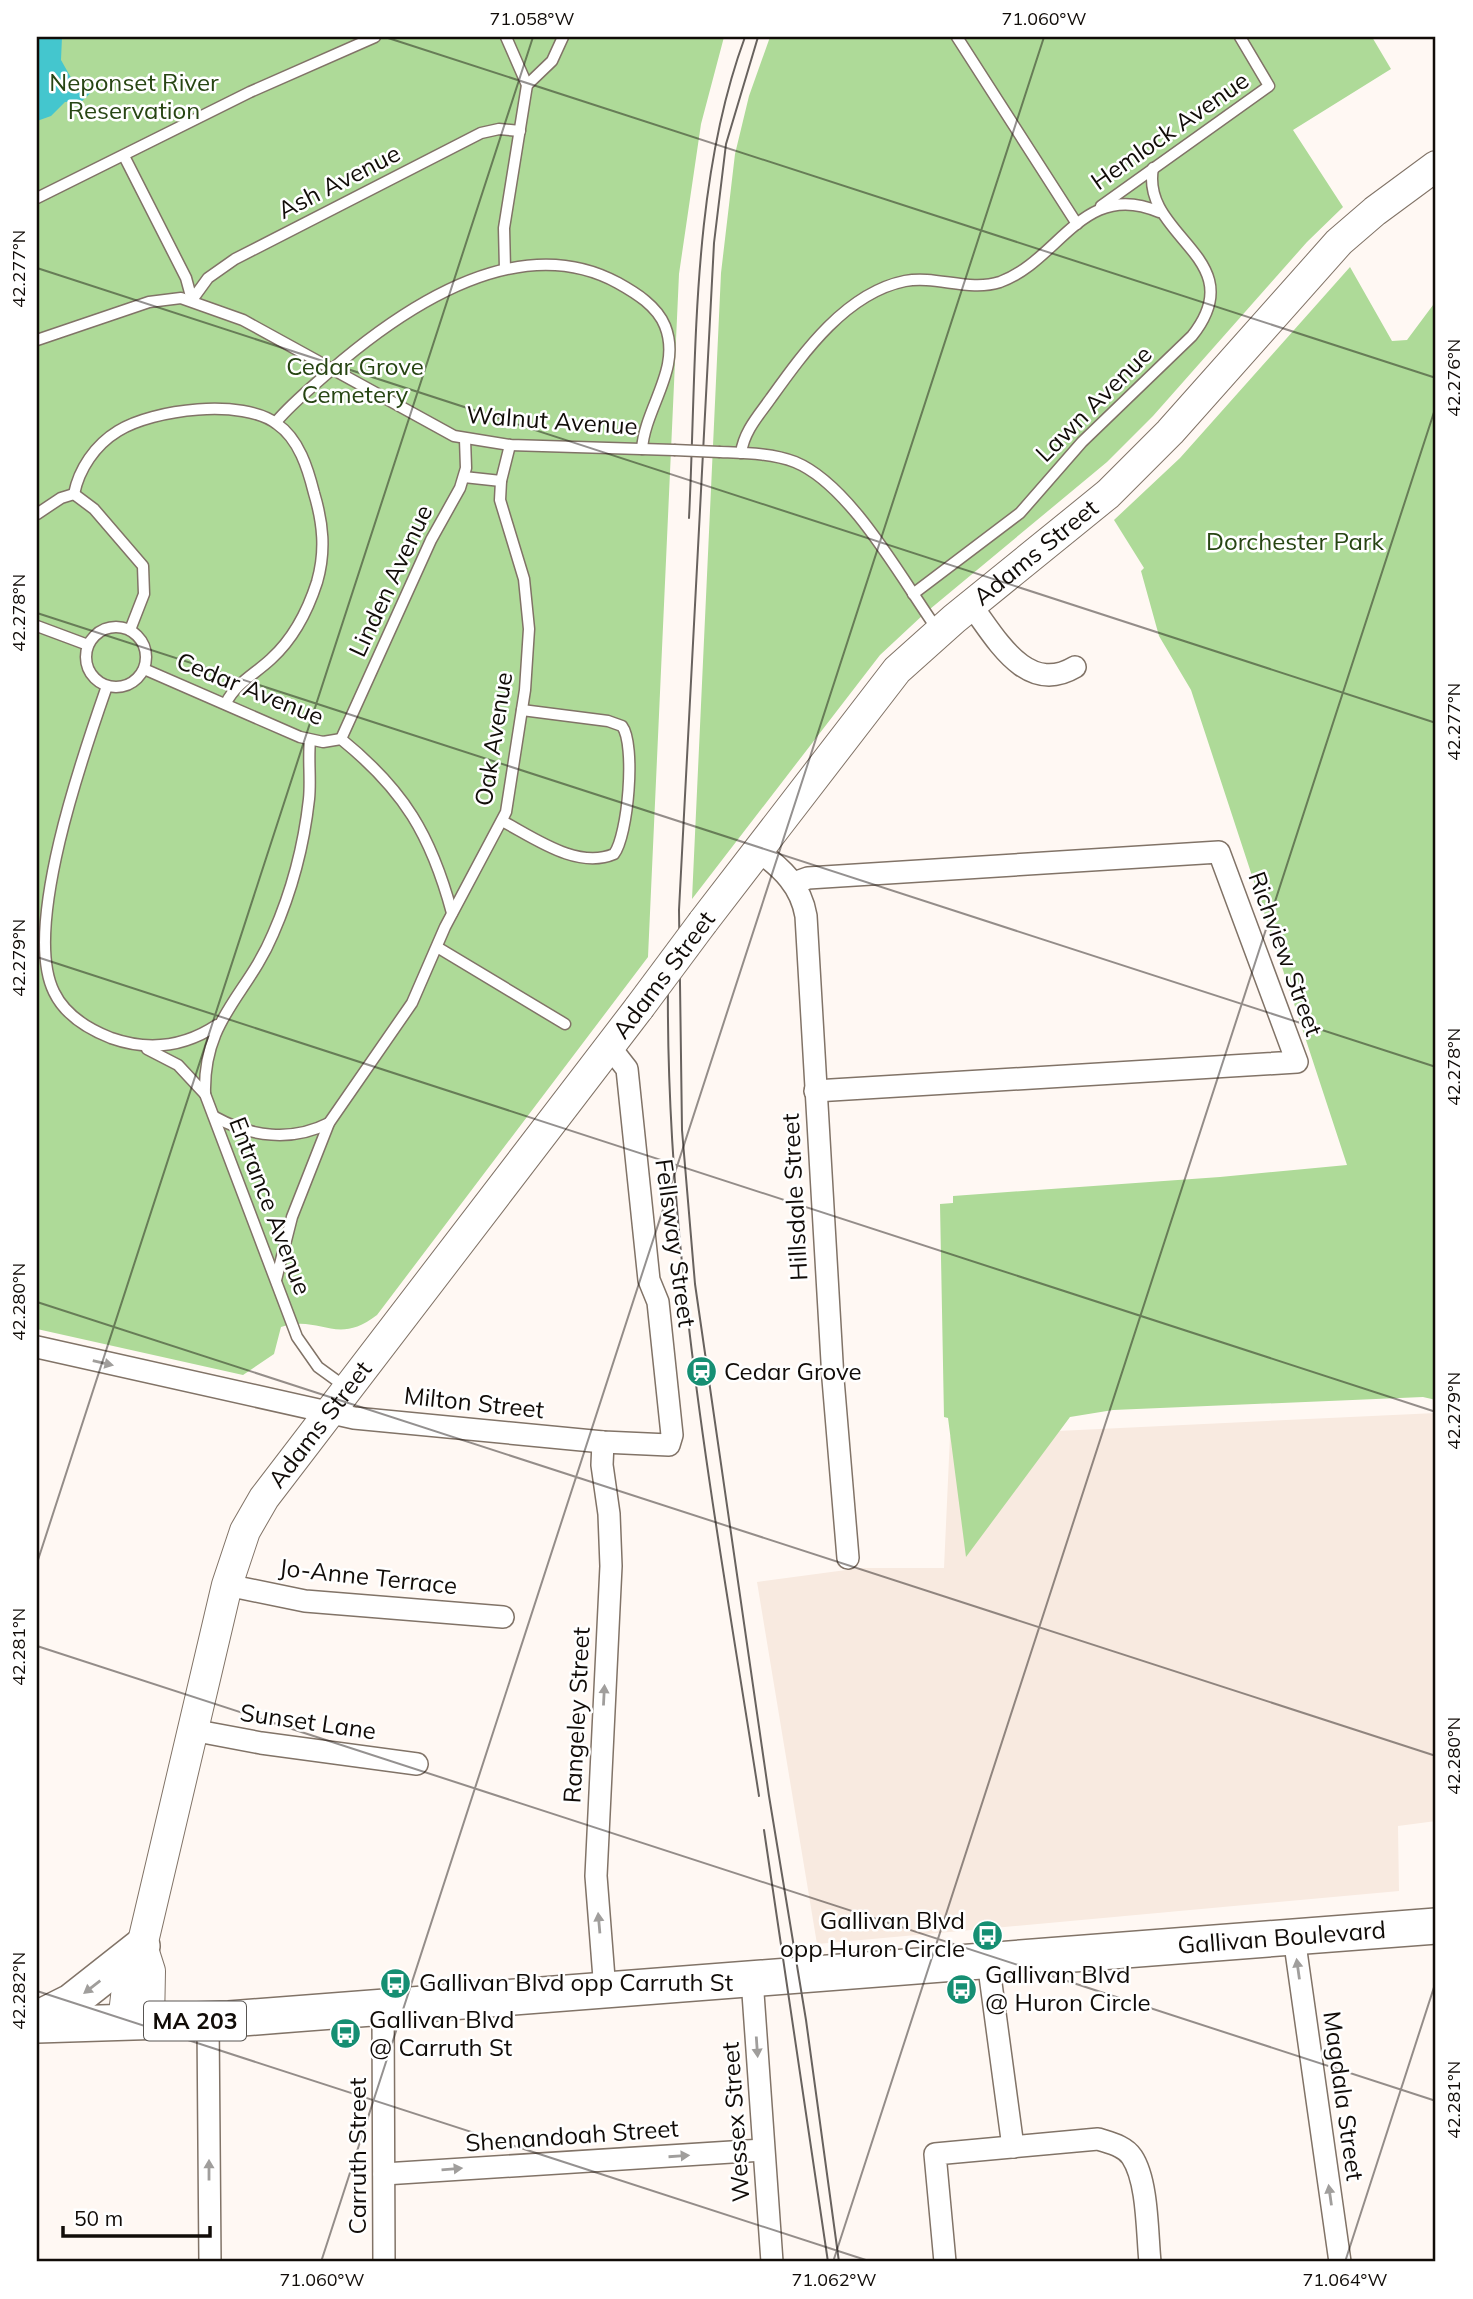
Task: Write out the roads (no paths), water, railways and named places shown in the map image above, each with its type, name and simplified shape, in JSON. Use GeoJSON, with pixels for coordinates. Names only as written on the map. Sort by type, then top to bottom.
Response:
{"type":"FeatureCollection","features":[{"type":"Feature","properties":{"kind":"highway","name":"Gallivan Boulevard"},"geometry":{"type":"LineString","coordinates":[[37,2025],[208,2020],[1436,1926]]}},
{"type":"Feature","properties":{"kind":"highway"},"geometry":{"type":"LineString","coordinates":[[37,2019],[71,2002],[142,1946]]}},
{"type":"Feature","properties":{"kind":"main road","name":"Adams Street"},"geometry":{"type":"LineString","coordinates":[[136,2023],[129,1970],[142,1946],[228,1585],[238,1549],[255,1513],[885,684],[939,632],[1108,494],[1170,432],[1339,242],[1375,211],[1436,166]]}},
{"type":"Feature","properties":{"kind":"street"},"geometry":{"type":"LineString","coordinates":[[971,605],[1009,656],[1023,667],[1049,676],[1075,667]]}},
{"type":"Feature","properties":{"kind":"street","name":"Hillsdale Street"},"geometry":{"type":"LineString","coordinates":[[758,851],[794,884],[802,898],[806,915],[832,1379],[848,1558]]}},
{"type":"Feature","properties":{"kind":"street","name":"Richview Street"},"geometry":{"type":"LineString","coordinates":[[794,884],[808,878],[1219,852],[1297,1062],[815,1091]]}},
{"type":"Feature","properties":{"kind":"street","name":"Fellsway Street"},"geometry":{"type":"LineString","coordinates":[[609,1046],[626,1069],[649,1280],[659,1302],[672,1435],[669,1446],[662,1446]]}},
{"type":"Feature","properties":{"kind":"street","name":"Milton Street"},"geometry":{"type":"LineString","coordinates":[[37,1348],[330,1414],[662,1446]]}},
{"type":"Feature","properties":{"kind":"street","name":"Rangeley Street"},"geometry":{"type":"LineString","coordinates":[[603,1442],[602,1465],[609,1514],[611,1566],[596,1876],[605,1991]]}},
{"type":"Feature","properties":{"kind":"street","name":"Jo-Anne Terrace"},"geometry":{"type":"LineString","coordinates":[[228,1585],[305,1601],[503,1616]]}},
{"type":"Feature","properties":{"kind":"street","name":"Sunset Lane"},"geometry":{"type":"LineString","coordinates":[[192,1730],[261,1743],[417,1764]]}},
{"type":"Feature","properties":{"kind":"street","name":"Magdala Street"},"geometry":{"type":"LineString","coordinates":[[1294,1937],[1340,2262]]}},
{"type":"Feature","properties":{"kind":"street"},"geometry":{"type":"LineString","coordinates":[[988,1961],[1013,2147]]}},
{"type":"Feature","properties":{"kind":"street","name":"Wessex Street"},"geometry":{"type":"LineString","coordinates":[[752,1979],[772,2262]]}},
{"type":"Feature","properties":{"kind":"street","name":"Carruth Street"},"geometry":{"type":"LineString","coordinates":[[383,2007],[384,2262]]}},
{"type":"Feature","properties":{"kind":"street"},"geometry":{"type":"LineString","coordinates":[[208,2020],[210,2262]]}},
{"type":"Feature","properties":{"kind":"street"},"geometry":{"type":"LineString","coordinates":[[945,2262],[935,2154],[1098,2139],[1118,2145],[1132,2156],[1141,2176],[1150,2262]]}},
{"type":"Feature","properties":{"kind":"street","name":"Shenandoah Street"},"geometry":{"type":"LineString","coordinates":[[384,2175],[523,2163],[764,2150]]}},
{"type":"Feature","properties":{"kind":"lane"},"geometry":{"type":"LineString","coordinates":[[37,198],[250,92],[375,37]]}},
{"type":"Feature","properties":{"kind":"lane"},"geometry":{"type":"LineString","coordinates":[[505,269],[503,228],[527,85],[506,37]]}},
{"type":"Feature","properties":{"kind":"lane"},"geometry":{"type":"LineString","coordinates":[[527,85],[552,61],[564,37]]}},
{"type":"Feature","properties":{"kind":"lane"},"geometry":{"type":"LineString","coordinates":[[957,37],[1077,224]]}},
{"type":"Feature","properties":{"kind":"lane","name":"Hemlock Avenue"},"geometry":{"type":"LineString","coordinates":[[1096,209],[1269,86],[1240,37]]}},
{"type":"Feature","properties":{"kind":"lane","name":"Ash Avenue"},"geometry":{"type":"LineString","coordinates":[[192,300],[208,278],[235,259],[481,133],[499,129],[520,131]]}},
{"type":"Feature","properties":{"kind":"lane"},"geometry":{"type":"LineString","coordinates":[[124,156],[187,278],[192,300]]}},
{"type":"Feature","properties":{"kind":"lane"},"geometry":{"type":"LineString","coordinates":[[1153,168],[1151,188],[1159,212]]}},
{"type":"Feature","properties":{"kind":"lane"},"geometry":{"type":"LineString","coordinates":[[741,453],[749,429],[802,356],[823,332],[863,300],[892,285],[917,280],[971,285],[998,283],[1019,271],[1096,209],[1129,203],[1159,212]]}},
{"type":"Feature","properties":{"kind":"lane","name":"Lawn Avenue"},"geometry":{"type":"LineString","coordinates":[[913,594],[1020,513],[1076,448],[1192,335],[1204,319],[1212,290],[1205,268],[1185,239],[1159,212]]}},
{"type":"Feature","properties":{"kind":"lane"},"geometry":{"type":"LineString","coordinates":[[276,422],[364,342],[411,311],[479,278],[505,269],[545,266],[596,273],[640,296],[660,316],[668,337],[668,362],[645,429],[642,449]]}},
{"type":"Feature","properties":{"kind":"lane","name":"Walnut Avenue"},"geometry":{"type":"LineString","coordinates":[[37,340],[161,299],[192,300],[243,320],[333,368],[432,426],[465,439],[510,445],[741,453],[794,462],[827,482],[847,503],[939,632]]}},
{"type":"Feature","properties":{"kind":"lane"},"geometry":{"type":"LineString","coordinates":[[74,494],[78,477],[99,446],[119,430],[151,418],[181,412],[231,410],[257,414],[276,422],[298,449],[311,480],[323,529],[323,556],[311,598],[290,637],[273,657],[237,687],[226,703]]}},
{"type":"Feature","properties":{"kind":"lane","name":"Linden Avenue"},"geometry":{"type":"LineString","coordinates":[[341,739],[431,540],[464,477],[465,439]]}},
{"type":"Feature","properties":{"kind":"lane","name":"Oak Avenue"},"geometry":{"type":"LineString","coordinates":[[276,1280],[292,1217],[329,1123],[404,1016],[452,913],[502,821],[508,803],[528,658],[528,603],[514,543],[502,508],[500,481],[510,445]]}},
{"type":"Feature","properties":{"kind":"lane"},"geometry":{"type":"LineString","coordinates":[[464,477],[500,481]]}},
{"type":"Feature","properties":{"kind":"lane"},"geometry":{"type":"LineString","coordinates":[[37,514],[61,498],[74,494]]}},
{"type":"Feature","properties":{"kind":"lane"},"geometry":{"type":"LineString","coordinates":[[74,494],[94,509],[143,566],[144,594],[130,630]]}},
{"type":"Feature","properties":{"kind":"lane"},"geometry":{"type":"LineString","coordinates":[[37,626],[88,645]]}},
{"type":"Feature","properties":{"kind":"lane"},"geometry":{"type":"LineString","coordinates":[[120,627],[130,630],[144,646],[144,669],[129,684],[107,685],[90,672],[86,657],[88,645],[96,634],[106,629],[120,627]]}},
{"type":"Feature","properties":{"kind":"lane","name":"Cedar Avenue"},"geometry":{"type":"LineString","coordinates":[[144,669],[310,740],[323,742],[341,739],[384,778],[408,806],[424,834],[452,913]]}},
{"type":"Feature","properties":{"kind":"lane"},"geometry":{"type":"LineString","coordinates":[[42,970],[54,867],[107,685]]}},
{"type":"Feature","properties":{"kind":"lane"},"geometry":{"type":"LineString","coordinates":[[502,821],[562,852],[580,856],[601,857],[614,853],[622,835],[629,744],[622,726],[608,721],[522,710]]}},
{"type":"Feature","properties":{"kind":"lane"},"geometry":{"type":"LineString","coordinates":[[205,1094],[208,1057],[217,1025],[261,960],[285,903],[307,812],[310,740]]}},
{"type":"Feature","properties":{"kind":"lane"},"geometry":{"type":"LineString","coordinates":[[437,947],[565,1024]]}},
{"type":"Feature","properties":{"kind":"lane","name":"Entrance Avenue"},"geometry":{"type":"LineString","coordinates":[[42,970],[55,994],[72,1016],[99,1033],[144,1048],[178,1065],[205,1094],[302,1347],[318,1367],[349,1389]]}},
{"type":"Feature","properties":{"kind":"lane"},"geometry":{"type":"LineString","coordinates":[[144,1048],[189,1039],[217,1025]]}},
{"type":"Feature","properties":{"kind":"lane"},"geometry":{"type":"LineString","coordinates":[[215,1117],[247,1131],[273,1135],[299,1134],[329,1123]]}},
{"type":"Feature","properties":{"kind":"water"},"geometry":{"type":"Polygon","coordinates":[[[37,37],[62,37],[61,60],[74,83],[87,87],[100,84],[82,101],[65,102],[51,116],[37,121],[37,37]]]}},
{"type":"Feature","properties":{"kind":"tram line"},"geometry":{"type":"LineString","coordinates":[[689,518],[699,274],[705,213],[727,94],[745,37]]}},
{"type":"Feature","properties":{"kind":"tram line"},"geometry":{"type":"LineString","coordinates":[[758,37],[726,144],[714,243],[679,910],[682,1130],[695,1284],[769,1796],[806,2020],[839,2262]]}},
{"type":"Feature","properties":{"kind":"tram line"},"geometry":{"type":"LineString","coordinates":[[668,979],[669,1082],[684,1287],[711,1491],[759,1796]]}},
{"type":"Feature","properties":{"kind":"tram line"},"geometry":{"type":"LineString","coordinates":[[764,1830],[828,2262]]}},
{"type":"Feature","properties":{"kind":"place","name":"Cedar Grove"},"geometry":{"type":"Point","coordinates":[701,1372]}},
{"type":"Feature","properties":{"kind":"place","name":"Gallivan Blvd opp Huron Circle"},"geometry":{"type":"Point","coordinates":[988,1935]}},
{"type":"Feature","properties":{"kind":"place","name":"Gallivan Blvd opp Carruth St"},"geometry":{"type":"Point","coordinates":[396,1983]}},
{"type":"Feature","properties":{"kind":"place","name":"Gallivan Blvd @ Huron Circle"},"geometry":{"type":"Point","coordinates":[962,1989]}},
{"type":"Feature","properties":{"kind":"place","name":"Gallivan Blvd @ Carruth St"},"geometry":{"type":"Point","coordinates":[346,2034]}},
{"type":"Feature","properties":{"kind":"park label","name":"Neponset River Reservation"},"geometry":{"type":"Point","coordinates":[134,97]}},
{"type":"Feature","properties":{"kind":"park label","name":"Cedar Grove Cemetery"},"geometry":{"type":"Point","coordinates":[355,381]}},
{"type":"Feature","properties":{"kind":"park label","name":"Dorchester Park"},"geometry":{"type":"Point","coordinates":[1295,542]}}]}
